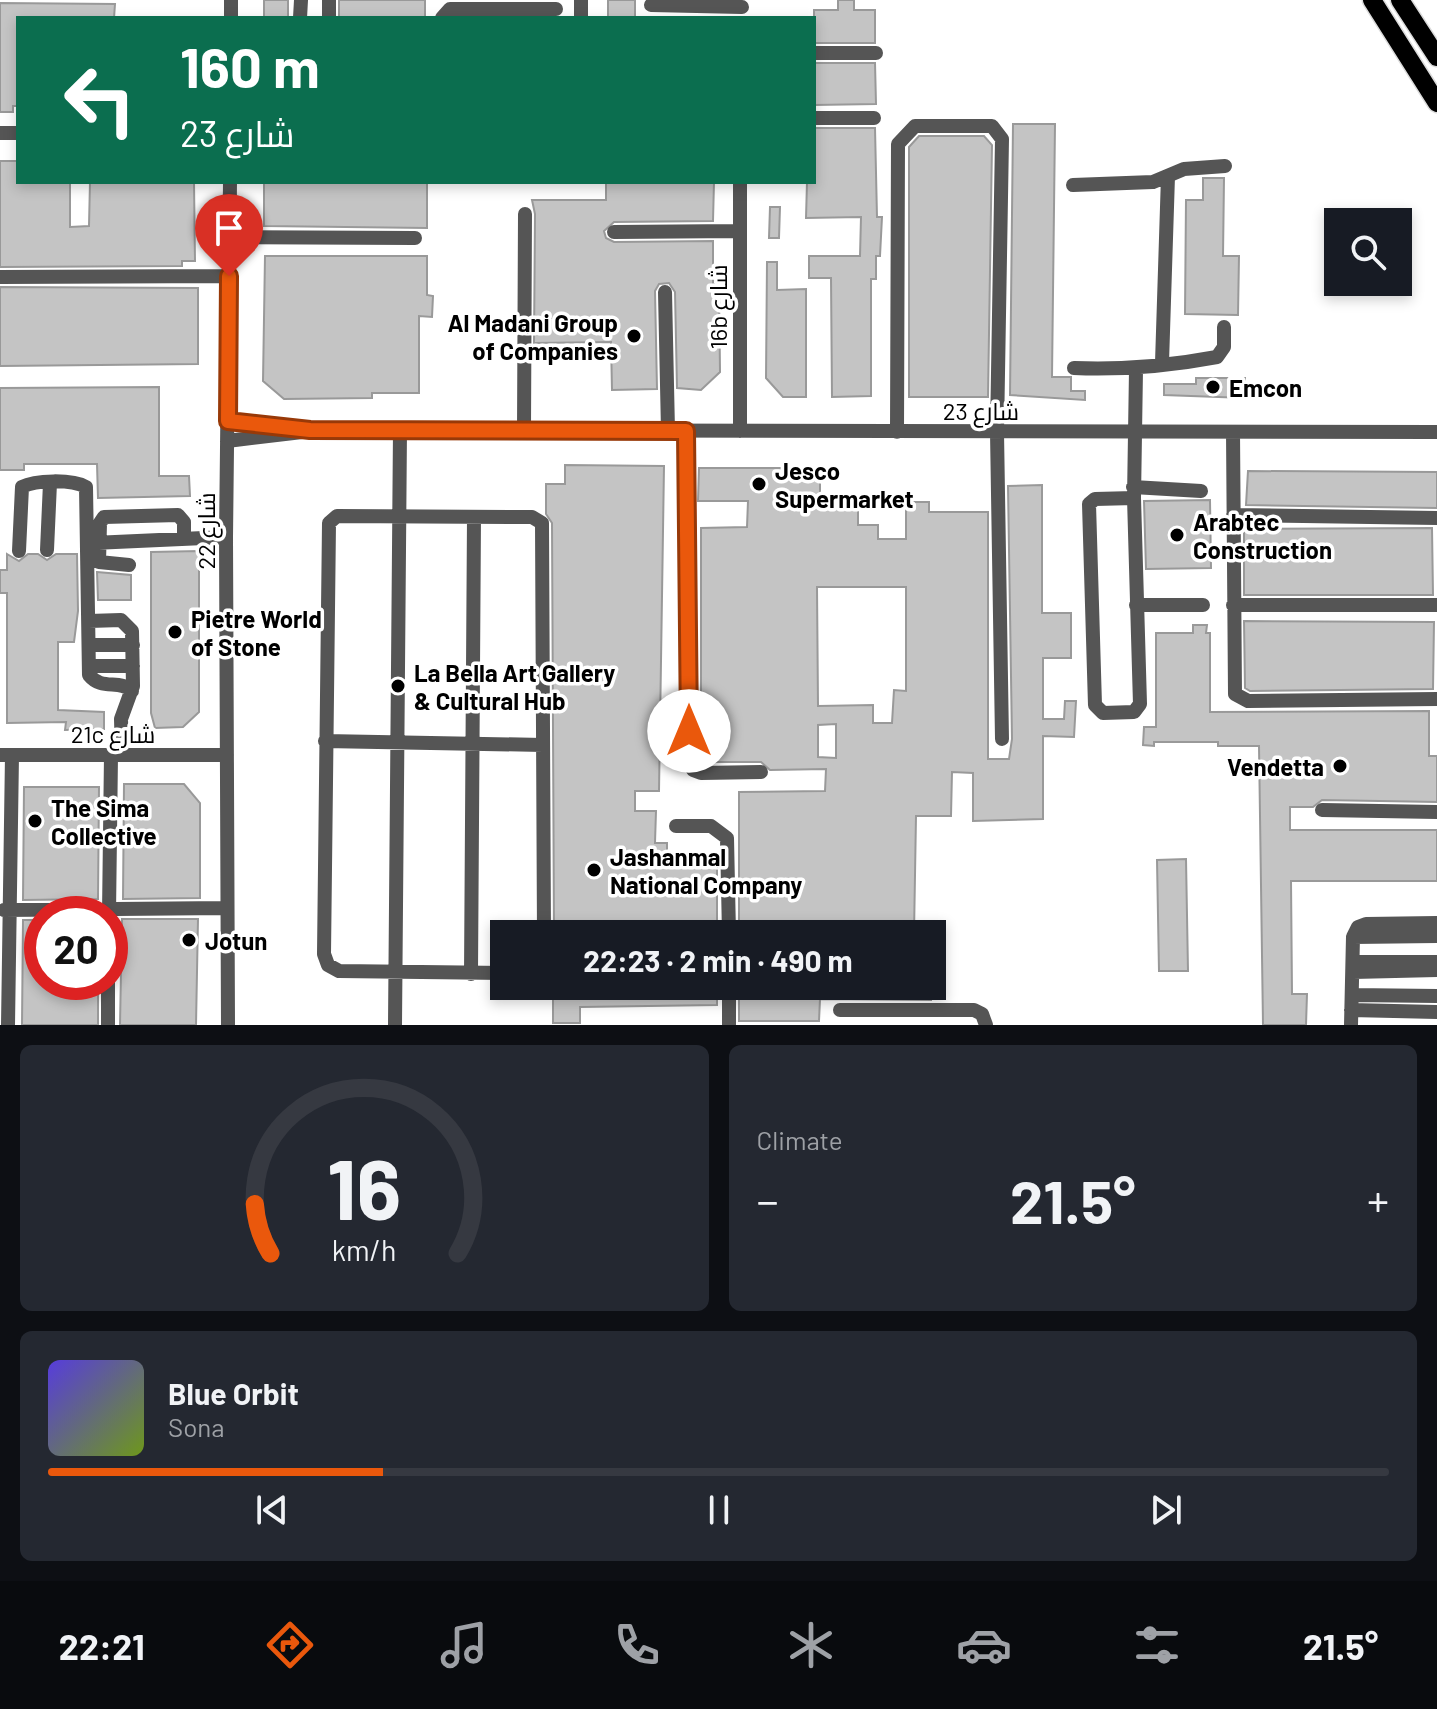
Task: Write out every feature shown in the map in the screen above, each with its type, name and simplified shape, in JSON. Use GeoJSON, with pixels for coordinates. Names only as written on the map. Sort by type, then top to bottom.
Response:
{"type":"FeatureCollection","features":[{"type":"Feature","properties":{"kind":"main road"},"geometry":{"type":"LineString","coordinates":[[1372,0],[1437,103]]}},
{"type":"Feature","properties":{"kind":"main road"},"geometry":{"type":"LineString","coordinates":[[1400,0],[1437,57]]}},
{"type":"Feature","properties":{"kind":"street"},"geometry":{"type":"LineString","coordinates":[[651,5],[742,8]]}},
{"type":"Feature","properties":{"kind":"street"},"geometry":{"type":"LineString","coordinates":[[456,14],[528,14],[556,9]]}},
{"type":"Feature","properties":{"kind":"street"},"geometry":{"type":"LineString","coordinates":[[816,53],[876,53]]}},
{"type":"Feature","properties":{"kind":"street"},"geometry":{"type":"LineString","coordinates":[[816,118],[874,118]]}},
{"type":"Feature","properties":{"kind":"street"},"geometry":{"type":"LineString","coordinates":[[897,432],[898,144],[909,129],[923,125],[985,125],[997,129],[1002,139],[997,432],[1002,739]]}},
{"type":"Feature","properties":{"kind":"street"},"geometry":{"type":"LineString","coordinates":[[1073,185],[1147,183],[1184,169],[1225,166]]}},
{"type":"Feature","properties":{"kind":"street"},"geometry":{"type":"LineString","coordinates":[[1162,363],[1168,176]]}},
{"type":"Feature","properties":{"kind":"street","name":"شارع 22"},"geometry":{"type":"LineString","coordinates":[[228,1025],[226,537],[230,184]]}},
{"type":"Feature","properties":{"kind":"street","name":"16b شارع"},"geometry":{"type":"LineString","coordinates":[[740,184],[740,431]]}},
{"type":"Feature","properties":{"kind":"street"},"geometry":{"type":"LineString","coordinates":[[524,430],[525,214]]}},
{"type":"Feature","properties":{"kind":"street"},"geometry":{"type":"LineString","coordinates":[[614,232],[739,231]]}},
{"type":"Feature","properties":{"kind":"street"},"geometry":{"type":"LineString","coordinates":[[230,237],[415,238]]}},
{"type":"Feature","properties":{"kind":"street"},"geometry":{"type":"LineString","coordinates":[[0,277],[229,276]]}},
{"type":"Feature","properties":{"kind":"street"},"geometry":{"type":"LineString","coordinates":[[665,292],[668,431]]}},
{"type":"Feature","properties":{"kind":"street"},"geometry":{"type":"LineString","coordinates":[[1074,368],[1136,370],[1162,363],[1217,357],[1223,351],[1224,327]]}},
{"type":"Feature","properties":{"kind":"street"},"geometry":{"type":"LineString","coordinates":[[1136,370],[1134,493],[1140,707],[1134,712],[1103,713],[1095,705],[1089,504],[1095,499],[1134,493],[1201,491]]}},
{"type":"Feature","properties":{"kind":"street","name":"شارع 23"},"geometry":{"type":"LineString","coordinates":[[228,421],[310,430],[1437,432]]}},
{"type":"Feature","properties":{"kind":"street","name":"شارع 23"},"geometry":{"type":"LineString","coordinates":[[227,441],[310,430]]}},
{"type":"Feature","properties":{"kind":"street"},"geometry":{"type":"LineString","coordinates":[[395,1025],[400,430]]}},
{"type":"Feature","properties":{"kind":"street"},"geometry":{"type":"LineString","coordinates":[[686,431],[689,761],[693,770],[701,773],[761,772]]}},
{"type":"Feature","properties":{"kind":"street"},"geometry":{"type":"LineString","coordinates":[[1233,432],[1233,686],[1241,699],[1437,699]]}},
{"type":"Feature","properties":{"kind":"street"},"geometry":{"type":"LineString","coordinates":[[19,551],[20,489],[28,483],[79,483],[86,487],[99,562],[124,564],[117,542],[116,516]]}},
{"type":"Feature","properties":{"kind":"street"},"geometry":{"type":"LineString","coordinates":[[47,550],[50,483]]}},
{"type":"Feature","properties":{"kind":"street"},"geometry":{"type":"LineString","coordinates":[[132,691],[127,686],[98,684],[90,677],[89,621],[94,543],[100,521],[116,516],[178,515],[184,522],[184,539]]}},
{"type":"Feature","properties":{"kind":"street"},"geometry":{"type":"LineString","coordinates":[[1233,515],[1437,518]]}},
{"type":"Feature","properties":{"kind":"street"},"geometry":{"type":"LineString","coordinates":[[490,973],[339,971],[328,965],[324,954],[329,523],[337,516],[532,517],[542,523],[544,920]]}},
{"type":"Feature","properties":{"kind":"street"},"geometry":{"type":"LineString","coordinates":[[471,974],[474,517]]}},
{"type":"Feature","properties":{"kind":"street"},"geometry":{"type":"LineString","coordinates":[[94,543],[226,537]]}},
{"type":"Feature","properties":{"kind":"street"},"geometry":{"type":"LineString","coordinates":[[1136,605],[1203,605]]}},
{"type":"Feature","properties":{"kind":"street"},"geometry":{"type":"LineString","coordinates":[[1233,605],[1437,605]]}},
{"type":"Feature","properties":{"kind":"street"},"geometry":{"type":"LineString","coordinates":[[89,621],[127,623],[132,628],[132,691],[121,719],[116,755],[110,896]]}},
{"type":"Feature","properties":{"kind":"street"},"geometry":{"type":"LineString","coordinates":[[89,645],[133,645]]}},
{"type":"Feature","properties":{"kind":"street"},"geometry":{"type":"LineString","coordinates":[[89,666],[133,666]]}},
{"type":"Feature","properties":{"kind":"street"},"geometry":{"type":"LineString","coordinates":[[325,741],[543,745]]}},
{"type":"Feature","properties":{"kind":"street"},"geometry":{"type":"LineString","coordinates":[[6,755],[8,1025]]}},
{"type":"Feature","properties":{"kind":"street","name":"21c شارع"},"geometry":{"type":"LineString","coordinates":[[6,755],[227,755]]}},
{"type":"Feature","properties":{"kind":"street"},"geometry":{"type":"LineString","coordinates":[[1322,810],[1437,812]]}},
{"type":"Feature","properties":{"kind":"street"},"geometry":{"type":"LineString","coordinates":[[676,826],[711,826],[727,838],[729,920]]}},
{"type":"Feature","properties":{"kind":"street"},"geometry":{"type":"LineString","coordinates":[[128,911],[227,908]]}},
{"type":"Feature","properties":{"kind":"street"},"geometry":{"type":"LineString","coordinates":[[1351,1010],[1353,937],[1358,927],[1366,924],[1437,923]]}},
{"type":"Feature","properties":{"kind":"street"},"geometry":{"type":"LineString","coordinates":[[1353,937],[1437,936]]}},
{"type":"Feature","properties":{"kind":"street"},"geometry":{"type":"LineString","coordinates":[[1353,967],[1437,962]]}},
{"type":"Feature","properties":{"kind":"street"},"geometry":{"type":"LineString","coordinates":[[1353,967],[1437,970]]}},
{"type":"Feature","properties":{"kind":"street"},"geometry":{"type":"LineString","coordinates":[[1351,1010],[1437,996]]}},
{"type":"Feature","properties":{"kind":"street"},"geometry":{"type":"LineString","coordinates":[[108,1000],[108,1025]]}},
{"type":"Feature","properties":{"kind":"street"},"geometry":{"type":"LineString","coordinates":[[729,1000],[729,1025]]}},
{"type":"Feature","properties":{"kind":"street"},"geometry":{"type":"LineString","coordinates":[[840,1010],[974,1010],[982,1015],[986,1025]]}},
{"type":"Feature","properties":{"kind":"street"},"geometry":{"type":"LineString","coordinates":[[1351,1010],[1437,1012]]}},
{"type":"Feature","properties":{"kind":"building"},"geometry":{"type":"Polygon","coordinates":[[[264,0],[288,0],[288,16],[264,16],[264,0]]]}},
{"type":"Feature","properties":{"kind":"building"},"geometry":{"type":"Polygon","coordinates":[[[339,0],[425,0],[425,16],[339,16],[339,0]]]}},
{"type":"Feature","properties":{"kind":"building"},"geometry":{"type":"Polygon","coordinates":[[[608,0],[635,0],[635,16],[608,16],[608,0]]]}},
{"type":"Feature","properties":{"kind":"building"},"geometry":{"type":"Polygon","coordinates":[[[838,0],[854,0],[854,10],[875,10],[875,43],[816,43],[814,10],[838,10],[838,0]]]}},
{"type":"Feature","properties":{"kind":"building"},"geometry":{"type":"Polygon","coordinates":[[[0,3],[115,4],[114,16],[16,16],[16,106],[13,106],[13,112],[0,112],[0,3]]]}},
{"type":"Feature","properties":{"kind":"building"},"geometry":{"type":"Polygon","coordinates":[[[816,63],[875,63],[876,104],[816,105],[816,63]]]}},
{"type":"Feature","properties":{"kind":"building"},"geometry":{"type":"Polygon","coordinates":[[[1013,124],[1055,124],[1052,377],[1071,377],[1071,391],[1085,391],[1085,400],[1010,395],[1013,124]]]}},
{"type":"Feature","properties":{"kind":"building"},"geometry":{"type":"Polygon","coordinates":[[[816,128],[875,128],[877,217],[882,217],[876,279],[871,279],[871,396],[832,397],[831,278],[809,278],[809,256],[860,256],[861,217],[806,218],[807,184],[816,184],[816,128]]]}},
{"type":"Feature","properties":{"kind":"building"},"geometry":{"type":"Polygon","coordinates":[[[919,136],[984,136],[992,145],[988,397],[909,397],[909,147],[919,136]]]}},
{"type":"Feature","properties":{"kind":"building"},"geometry":{"type":"Polygon","coordinates":[[[0,161],[16,161],[16,184],[70,184],[70,227],[89,226],[90,184],[194,184],[195,261],[182,261],[182,266],[0,267],[0,161]]]}},
{"type":"Feature","properties":{"kind":"building"},"geometry":{"type":"Polygon","coordinates":[[[1203,178],[1224,178],[1223,256],[1239,256],[1238,315],[1185,314],[1186,200],[1203,200],[1203,178]]]}},
{"type":"Feature","properties":{"kind":"building"},"geometry":{"type":"Polygon","coordinates":[[[264,184],[427,184],[427,228],[264,226],[264,184]]]}},
{"type":"Feature","properties":{"kind":"building"},"geometry":{"type":"Polygon","coordinates":[[[606,184],[714,184],[713,221],[614,222],[604,231],[606,238],[614,242],[713,241],[713,284],[719,284],[720,372],[701,390],[677,388],[675,292],[669,283],[659,284],[655,291],[657,389],[612,390],[611,342],[534,343],[535,214],[532,200],[606,200],[606,184]]]}},
{"type":"Feature","properties":{"kind":"building"},"geometry":{"type":"Polygon","coordinates":[[[770,207],[780,207],[779,238],[769,238],[770,207]]]}},
{"type":"Feature","properties":{"kind":"building"},"geometry":{"type":"Polygon","coordinates":[[[265,256],[427,256],[427,295],[433,296],[432,317],[419,316],[419,393],[372,393],[372,398],[284,399],[263,381],[265,256]]]}},
{"type":"Feature","properties":{"kind":"building"},"geometry":{"type":"Polygon","coordinates":[[[767,262],[777,262],[777,290],[806,289],[806,397],[783,397],[766,378],[767,262]]]}},
{"type":"Feature","properties":{"kind":"building"},"geometry":{"type":"Polygon","coordinates":[[[0,287],[198,288],[198,364],[0,366],[0,287]]]}},
{"type":"Feature","properties":{"kind":"building"},"geometry":{"type":"Polygon","coordinates":[[[1196,378],[1245,378],[1245,398],[1164,395],[1164,384],[1196,384],[1196,378]]]}},
{"type":"Feature","properties":{"kind":"building"},"geometry":{"type":"Polygon","coordinates":[[[159,387],[159,476],[189,476],[190,496],[98,498],[97,464],[24,464],[24,470],[0,470],[0,388],[159,387]]]}},
{"type":"Feature","properties":{"kind":"building"},"geometry":{"type":"Polygon","coordinates":[[[565,465],[664,466],[659,791],[635,791],[635,811],[656,811],[655,843],[667,843],[667,856],[717,856],[717,920],[554,920],[552,523],[546,514],[546,484],[565,484],[565,465]]]}},
{"type":"Feature","properties":{"kind":"building"},"geometry":{"type":"Polygon","coordinates":[[[699,468],[820,468],[820,496],[858,496],[858,525],[878,525],[878,539],[906,539],[906,502],[929,502],[929,512],[988,512],[988,759],[1009,759],[1012,739],[1008,486],[1042,485],[1042,613],[1071,613],[1071,658],[1043,658],[1043,719],[1064,719],[1065,701],[1076,701],[1074,737],[1043,736],[1043,819],[973,821],[973,773],[952,772],[951,816],[916,816],[914,920],[739,920],[739,792],[825,791],[826,769],[770,770],[761,762],[701,762],[701,528],[747,527],[748,501],[698,501],[699,468]],[[817,587],[818,706],[873,705],[873,723],[892,723],[894,690],[906,691],[906,587],[817,587]],[[836,724],[818,725],[818,757],[836,758],[836,724]]]}},
{"type":"Feature","properties":{"kind":"building"},"geometry":{"type":"Polygon","coordinates":[[[1248,471],[1437,472],[1437,508],[1246,505],[1248,471]]]}},
{"type":"Feature","properties":{"kind":"building","name":"Arabtec Construction"},"geometry":{"type":"Polygon","coordinates":[[[1210,500],[1211,568],[1146,569],[1144,501],[1210,500]]]}},
{"type":"Feature","properties":{"kind":"building"},"geometry":{"type":"Polygon","coordinates":[[[1432,528],[1433,595],[1244,595],[1244,529],[1432,528]]]}},
{"type":"Feature","properties":{"kind":"building","name":"Pietre World of Stone"},"geometry":{"type":"Polygon","coordinates":[[[199,551],[199,712],[183,727],[155,728],[151,713],[151,552],[199,551]]]}},
{"type":"Feature","properties":{"kind":"building"},"geometry":{"type":"Polygon","coordinates":[[[7,554],[19,561],[28,554],[38,554],[47,560],[56,554],[77,554],[78,611],[74,642],[58,642],[58,710],[104,712],[104,729],[65,730],[66,722],[7,723],[7,593],[0,593],[0,570],[7,570],[7,554]]]}},
{"type":"Feature","properties":{"kind":"building"},"geometry":{"type":"Polygon","coordinates":[[[97,572],[131,575],[131,600],[98,600],[97,572]]]}},
{"type":"Feature","properties":{"kind":"building"},"geometry":{"type":"Polygon","coordinates":[[[1244,621],[1434,622],[1433,689],[1250,691],[1245,688],[1244,621]]]}},
{"type":"Feature","properties":{"kind":"building"},"geometry":{"type":"Polygon","coordinates":[[[1193,625],[1207,625],[1206,633],[1210,633],[1210,712],[1429,711],[1429,756],[1437,756],[1437,802],[1322,800],[1313,807],[1290,807],[1290,830],[1437,830],[1437,881],[1291,881],[1292,994],[1307,994],[1306,1025],[1263,1025],[1259,746],[1218,746],[1218,742],[1154,742],[1154,746],[1143,745],[1144,727],[1156,727],[1156,633],[1193,633],[1193,625]]]}},
{"type":"Feature","properties":{"kind":"building"},"geometry":{"type":"Polygon","coordinates":[[[124,784],[184,784],[200,803],[200,898],[128,899],[128,896],[123,896],[124,784]]]}},
{"type":"Feature","properties":{"kind":"building"},"geometry":{"type":"Polygon","coordinates":[[[24,787],[99,787],[98,896],[24,896],[23,900],[24,787]]]}},
{"type":"Feature","properties":{"kind":"building"},"geometry":{"type":"Polygon","coordinates":[[[1186,859],[1188,971],[1159,971],[1157,860],[1186,859]]]}},
{"type":"Feature","properties":{"kind":"building"},"geometry":{"type":"Polygon","coordinates":[[[128,919],[198,919],[196,1025],[120,1025],[120,1000],[128,1000],[128,919]]]}},
{"type":"Feature","properties":{"kind":"building"},"geometry":{"type":"Polygon","coordinates":[[[24,920],[24,1000],[98,1000],[98,1025],[22,1025],[24,920]]]}},
{"type":"Feature","properties":{"kind":"building"},"geometry":{"type":"Polygon","coordinates":[[[553,1000],[717,1000],[717,1005],[580,1007],[580,1023],[553,1023],[553,1000]]]}},
{"type":"Feature","properties":{"kind":"building"},"geometry":{"type":"Polygon","coordinates":[[[739,1000],[820,1000],[819,1021],[739,1021],[739,1000]]]}},
{"type":"Feature","properties":{"kind":"place","name":"Al Madani Group of Companies"},"geometry":{"type":"Point","coordinates":[634,336]}},
{"type":"Feature","properties":{"kind":"place","name":"Emcon"},"geometry":{"type":"Point","coordinates":[1213,387]}},
{"type":"Feature","properties":{"kind":"place","name":"Jesco Supermarket"},"geometry":{"type":"Point","coordinates":[759,484]}},
{"type":"Feature","properties":{"kind":"place","name":"Arabtec Construction"},"geometry":{"type":"Point","coordinates":[1177,535]}},
{"type":"Feature","properties":{"kind":"place","name":"Pietre World of Stone"},"geometry":{"type":"Point","coordinates":[175,632]}},
{"type":"Feature","properties":{"kind":"place","name":"La Bella Art Gallery & Cultural Hub"},"geometry":{"type":"Point","coordinates":[398,686]}},
{"type":"Feature","properties":{"kind":"place","name":"Vendetta"},"geometry":{"type":"Point","coordinates":[1340,766]}},
{"type":"Feature","properties":{"kind":"place","name":"The Sima Collective"},"geometry":{"type":"Point","coordinates":[35,821]}},
{"type":"Feature","properties":{"kind":"place","name":"Jashanmal National Company"},"geometry":{"type":"Point","coordinates":[594,870]}},
{"type":"Feature","properties":{"kind":"place","name":"Jotun"},"geometry":{"type":"Point","coordinates":[189,940]}},
{"type":"Feature","properties":{"kind":"route"},"geometry":{"type":"LineString","coordinates":[[229,276],[228,421],[269,423],[310,430],[686,431],[689,731]]}}]}
